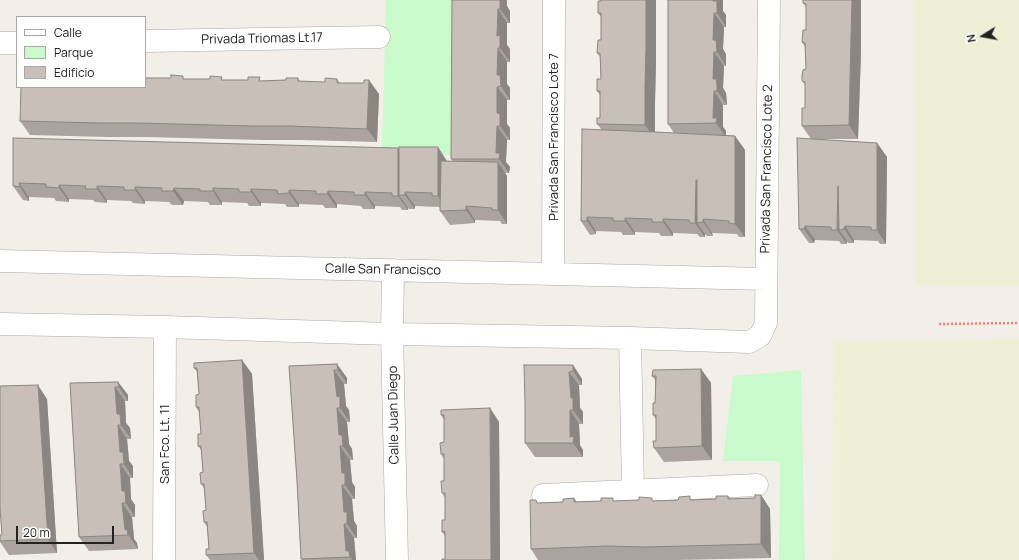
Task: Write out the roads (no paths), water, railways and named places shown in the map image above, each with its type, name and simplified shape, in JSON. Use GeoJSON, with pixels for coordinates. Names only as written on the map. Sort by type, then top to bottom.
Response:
{"type":"FeatureCollection","features":[{"type":"Feature","properties":{"kind":"street","name":"Privada San Francisco Lote 7"},"geometry":{"type":"LineString","coordinates":[[553,274],[554,0]]}},
{"type":"Feature","properties":{"kind":"street","name":"Privada San Francisco Lote 2"},"geometry":{"type":"LineString","coordinates":[[630,338],[748,342],[760,336],[766,323],[769,0]]}},
{"type":"Feature","properties":{"kind":"street","name":"Privada Triomas Lt.17"},"geometry":{"type":"LineString","coordinates":[[146,41],[379,37]]}},
{"type":"Feature","properties":{"kind":"street"},"geometry":{"type":"LineString","coordinates":[[0,43],[16,43]]}},
{"type":"Feature","properties":{"kind":"street","name":"Calle San Francisco"},"geometry":{"type":"LineString","coordinates":[[0,261],[766,279]]}},
{"type":"Feature","properties":{"kind":"street","name":"Calle Juan Diego"},"geometry":{"type":"LineString","coordinates":[[393,270],[392,334],[397,560]]}},
{"type":"Feature","properties":{"kind":"street"},"geometry":{"type":"LineString","coordinates":[[0,324],[165,327],[392,334],[630,338],[633,490]]}},
{"type":"Feature","properties":{"kind":"street","name":"San Fco. Lt. 11"},"geometry":{"type":"LineString","coordinates":[[164,560],[165,327]]}},
{"type":"Feature","properties":{"kind":"street"},"geometry":{"type":"LineString","coordinates":[[543,495],[757,485]]}}]}
